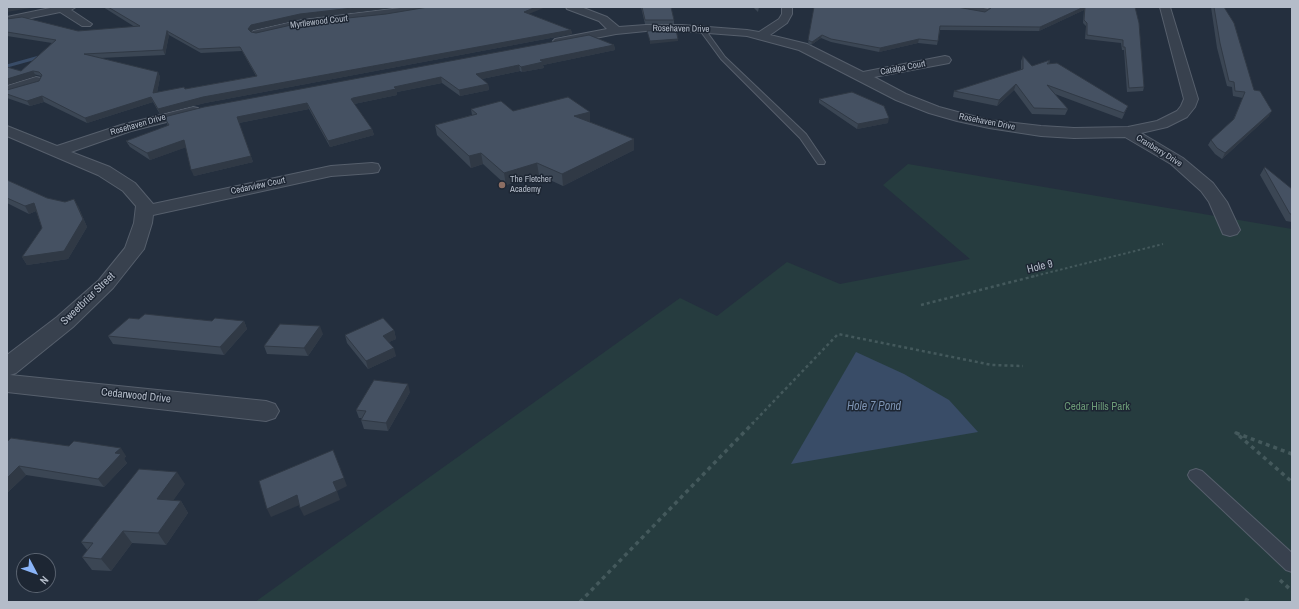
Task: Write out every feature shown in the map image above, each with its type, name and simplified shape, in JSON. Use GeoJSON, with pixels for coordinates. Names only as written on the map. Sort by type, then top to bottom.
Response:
{"type":"FeatureCollection","features":[{"type":"Feature","properties":{"kind":"street","name":"Myrtlewood Court"},"geometry":{"type":"LineString","coordinates":[[257,33],[306,22],[375,16],[428,7]]}},
{"type":"Feature","properties":{"kind":"street"},"geometry":{"type":"LineString","coordinates":[[574,7],[603,19],[616,31]]}},
{"type":"Feature","properties":{"kind":"street"},"geometry":{"type":"LineString","coordinates":[[761,36],[783,21],[787,14],[787,7]]}},
{"type":"Feature","properties":{"kind":"street"},"geometry":{"type":"LineString","coordinates":[[961,7],[984,11]]}},
{"type":"Feature","properties":{"kind":"street","name":"Rosehaven Drive"},"geometry":{"type":"LineString","coordinates":[[546,44],[616,31],[664,28],[702,29],[761,36],[803,48],[916,104],[962,118],[989,124],[1074,134],[1128,132],[1162,124],[1171,120],[1182,114],[1188,107],[1191,99],[1165,7]]}},
{"type":"Feature","properties":{"kind":"street"},"geometry":{"type":"LineString","coordinates":[[7,20],[66,8],[86,24]]}},
{"type":"Feature","properties":{"kind":"street","name":"Catalpa Court"},"geometry":{"type":"LineString","coordinates":[[861,76],[945,60]]}},
{"type":"Feature","properties":{"kind":"street"},"geometry":{"type":"LineString","coordinates":[[7,90],[36,81]]}},
{"type":"Feature","properties":{"kind":"street","name":"Rosehaven Drive"},"geometry":{"type":"LineString","coordinates":[[58,151],[126,128],[205,108]]}},
{"type":"Feature","properties":{"kind":"street"},"geometry":{"type":"LineString","coordinates":[[7,131],[104,171],[129,187],[145,205],[145,211]]}},
{"type":"Feature","properties":{"kind":"street","name":"Cranberry Drive"},"geometry":{"type":"LineString","coordinates":[[1128,132],[1177,161],[1198,178],[1218,202],[1230,230]]}},
{"type":"Feature","properties":{"kind":"street","name":"Cedarview Court"},"geometry":{"type":"LineString","coordinates":[[145,211],[331,170],[372,168]]}},
{"type":"Feature","properties":{"kind":"street","name":"Sweetbriar Street"},"geometry":{"type":"LineString","coordinates":[[7,367],[65,322],[106,284],[134,249],[143,223],[145,211]]}},
{"type":"Feature","properties":{"kind":"street","name":"Cedarwood Drive"},"geometry":{"type":"LineString","coordinates":[[7,383],[266,410]]}},
{"type":"Feature","properties":{"kind":"lane"},"geometry":{"type":"LineString","coordinates":[[702,29],[723,58],[803,136],[821,162]]}},
{"type":"Feature","properties":{"kind":"lane"},"geometry":{"type":"LineString","coordinates":[[1196,475],[1292,564]]}},
{"type":"Feature","properties":{"kind":"path","name":"Hole 9"},"geometry":{"type":"LineString","coordinates":[[921,305],[1163,244]]}},
{"type":"Feature","properties":{"kind":"path"},"geometry":{"type":"LineString","coordinates":[[580,602],[838,334],[992,365],[1023,366]]}},
{"type":"Feature","properties":{"kind":"path"},"geometry":{"type":"LineString","coordinates":[[1292,454],[1236,433],[1292,482]]}},
{"type":"Feature","properties":{"kind":"path"},"geometry":{"type":"LineString","coordinates":[[1245,599],[1251,602]]}},
{"type":"Feature","properties":{"kind":"green space","name":"Cedar Hills Park"},"geometry":{"type":"Polygon","coordinates":[[[908,164],[1292,229],[1292,602],[255,602],[680,298],[717,316],[787,262],[840,284],[970,259],[883,185],[908,164]]]}},
{"type":"Feature","properties":{"kind":"water","name":"Hole 7 Pond"},"geometry":{"type":"Polygon","coordinates":[[[856,352],[904,374],[949,400],[978,432],[791,464],[856,352]]]}},
{"type":"Feature","properties":{"kind":"building"},"geometry":{"type":"Polygon","coordinates":[[[108,7],[361,7],[300,14],[251,25],[248,29],[251,32],[256,33],[300,23],[386,14],[428,7],[536,7],[524,12],[571,30],[203,97],[158,109],[151,97],[85,118],[42,96],[27,101],[7,94],[7,90],[39,81],[42,75],[39,72],[33,71],[7,79],[7,67],[21,71],[56,40],[7,32],[7,19],[22,17],[78,31],[140,26],[108,7]],[[167,31],[163,50],[84,54],[158,72],[153,93],[184,87],[185,89],[257,76],[240,47],[199,49],[167,31]]]}},
{"type":"Feature","properties":{"kind":"building"},"geometry":{"type":"Polygon","coordinates":[[[642,7],[671,7],[674,20],[645,20],[642,7]]]}},
{"type":"Feature","properties":{"kind":"building"},"geometry":{"type":"Polygon","coordinates":[[[814,7],[957,7],[985,12],[991,7],[1084,7],[1040,27],[940,26],[938,41],[919,39],[880,48],[831,39],[822,35],[812,42],[808,40],[814,7]]]}},
{"type":"Feature","properties":{"kind":"building"},"geometry":{"type":"Polygon","coordinates":[[[1085,7],[1135,7],[1139,23],[1144,87],[1129,88],[1123,40],[1087,35],[1087,23],[1084,20],[1085,7]]]}},
{"type":"Feature","properties":{"kind":"building"},"geometry":{"type":"Polygon","coordinates":[[[1214,7],[1224,7],[1234,23],[1254,90],[1260,91],[1272,111],[1225,153],[1217,148],[1211,140],[1234,119],[1245,92],[1235,91],[1234,82],[1229,81],[1220,43],[1214,7]]]}},
{"type":"Feature","properties":{"kind":"building"},"geometry":{"type":"Polygon","coordinates":[[[676,30],[678,39],[650,41],[647,31],[676,30]]]}},
{"type":"Feature","properties":{"kind":"building"},"geometry":{"type":"Polygon","coordinates":[[[589,35],[614,45],[540,60],[543,62],[521,67],[519,65],[476,74],[488,84],[459,90],[441,77],[394,87],[396,89],[353,98],[351,99],[372,129],[328,141],[307,103],[237,117],[251,156],[191,170],[184,140],[147,153],[126,141],[169,125],[164,117],[204,107],[589,35]]]}},
{"type":"Feature","properties":{"kind":"building"},"geometry":{"type":"Polygon","coordinates":[[[1023,56],[1032,66],[1050,60],[1047,64],[1057,63],[1128,106],[1124,113],[1047,85],[1068,109],[1034,108],[1016,84],[999,100],[954,91],[1023,69],[1023,56]]]}},
{"type":"Feature","properties":{"kind":"building"},"geometry":{"type":"Polygon","coordinates":[[[852,92],[884,106],[889,118],[858,124],[819,99],[852,92]]]}},
{"type":"Feature","properties":{"kind":"building"},"geometry":{"type":"Polygon","coordinates":[[[568,97],[590,112],[574,116],[634,139],[562,174],[537,163],[504,173],[481,153],[469,156],[435,125],[477,114],[471,109],[501,101],[513,111],[568,97]]]}},
{"type":"Feature","properties":{"kind":"building"},"geometry":{"type":"Polygon","coordinates":[[[1265,167],[1292,189],[1292,214],[1290,214],[1264,168],[1265,167]]]}},
{"type":"Feature","properties":{"kind":"building"},"geometry":{"type":"Polygon","coordinates":[[[7,180],[47,198],[65,202],[74,199],[83,219],[64,251],[22,257],[42,228],[34,203],[25,206],[7,198],[7,180]]]}},
{"type":"Feature","properties":{"kind":"building"},"geometry":{"type":"Polygon","coordinates":[[[145,314],[212,321],[215,318],[244,321],[220,347],[108,336],[129,318],[139,319],[145,314]]]}},
{"type":"Feature","properties":{"kind":"building"},"geometry":{"type":"Polygon","coordinates":[[[383,318],[394,330],[383,336],[394,348],[366,361],[345,335],[383,318]]]}},
{"type":"Feature","properties":{"kind":"building"},"geometry":{"type":"Polygon","coordinates":[[[280,324],[320,326],[304,348],[264,346],[280,324]]]}},
{"type":"Feature","properties":{"kind":"building"},"geometry":{"type":"Polygon","coordinates":[[[374,380],[408,384],[386,423],[361,420],[366,411],[356,410],[374,380]]]}},
{"type":"Feature","properties":{"kind":"building"},"geometry":{"type":"Polygon","coordinates":[[[11,438],[69,446],[74,441],[121,448],[115,453],[121,454],[98,479],[19,466],[7,478],[7,442],[11,438]]]}},
{"type":"Feature","properties":{"kind":"building"},"geometry":{"type":"Polygon","coordinates":[[[333,450],[344,478],[333,482],[337,491],[300,508],[297,495],[267,509],[259,481],[333,450]]]}},
{"type":"Feature","properties":{"kind":"building"},"geometry":{"type":"Polygon","coordinates":[[[139,469],[177,472],[157,499],[181,501],[158,533],[123,531],[101,559],[82,557],[93,543],[81,542],[139,469]]]}},
{"type":"Feature","properties":{"kind":"waterway"},"geometry":{"type":"LineString","coordinates":[[7,66],[43,56]]}},
{"type":"Feature","properties":{"kind":"place","name":"The Fletcher Academy"},"geometry":{"type":"Point","coordinates":[502,185]}}]}
